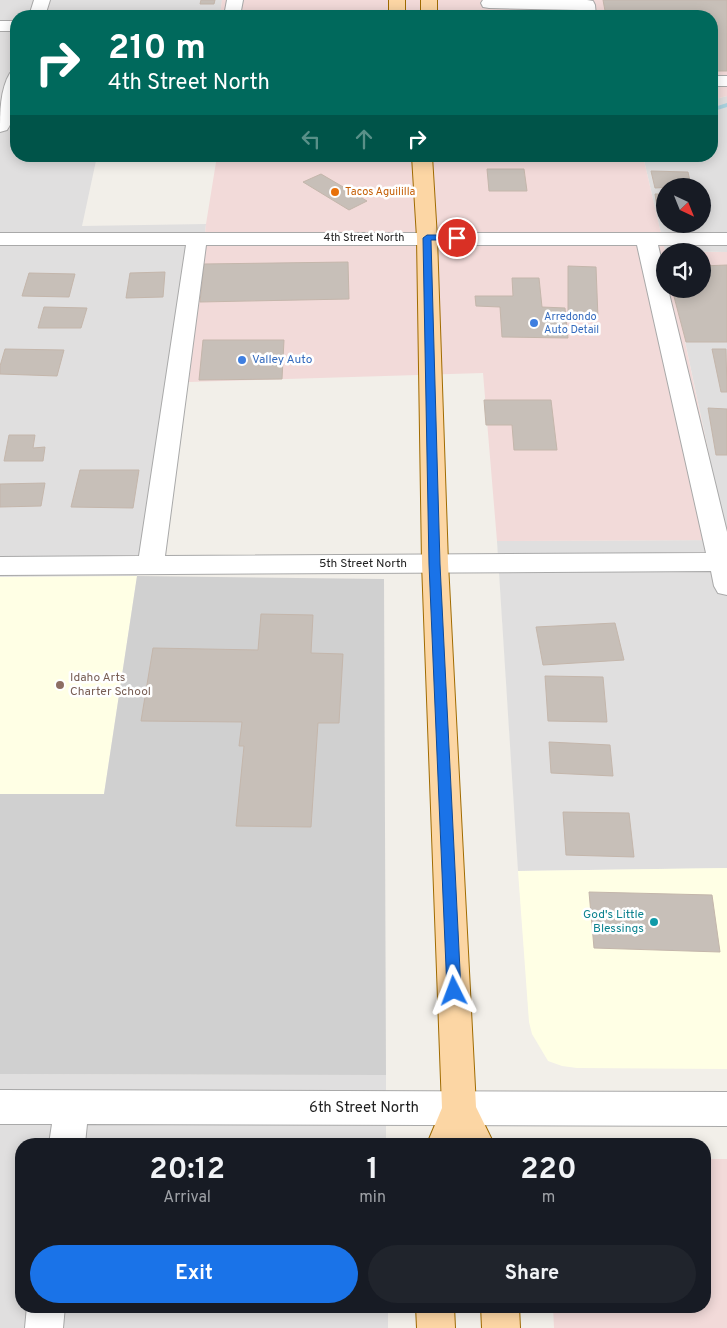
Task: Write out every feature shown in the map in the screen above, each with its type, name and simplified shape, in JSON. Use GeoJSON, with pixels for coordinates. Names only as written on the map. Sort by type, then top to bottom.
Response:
{"type":"FeatureCollection","features":[{"type":"Feature","properties":{"kind":"main road"},"geometry":{"type":"LineString","coordinates":[[422,162],[427,238],[435,564],[460,1108],[473,1138]]}},
{"type":"Feature","properties":{"kind":"main road"},"geometry":{"type":"LineString","coordinates":[[448,1138],[460,1108]]}},
{"type":"Feature","properties":{"kind":"main road"},"geometry":{"type":"LineString","coordinates":[[435,1313],[436,1328]]}},
{"type":"Feature","properties":{"kind":"main road"},"geometry":{"type":"LineString","coordinates":[[500,1313],[501,1328]]}},
{"type":"Feature","properties":{"kind":"street"},"geometry":{"type":"LineString","coordinates":[[489,6],[589,7]]}},
{"type":"Feature","properties":{"kind":"street"},"geometry":{"type":"LineString","coordinates":[[0,126],[10,95]]}},
{"type":"Feature","properties":{"kind":"street","name":"4th Street North"},"geometry":{"type":"LineString","coordinates":[[0,239],[727,239]]}},
{"type":"Feature","properties":{"kind":"street"},"geometry":{"type":"LineString","coordinates":[[151,564],[197,239]]}},
{"type":"Feature","properties":{"kind":"street"},"geometry":{"type":"LineString","coordinates":[[646,239],[725,570]]}},
{"type":"Feature","properties":{"kind":"street","name":"5th Street North"},"geometry":{"type":"LineString","coordinates":[[0,566],[435,564],[725,570]]}},
{"type":"Feature","properties":{"kind":"street","name":"6th Street North"},"geometry":{"type":"LineString","coordinates":[[0,1107],[727,1109]]}},
{"type":"Feature","properties":{"kind":"street"},"geometry":{"type":"LineString","coordinates":[[68,1138],[72,1107]]}},
{"type":"Feature","properties":{"kind":"street"},"geometry":{"type":"LineString","coordinates":[[44,1328],[45,1313]]}},
{"type":"Feature","properties":{"kind":"shaded area"},"geometry":{"type":"Polygon","coordinates":[[[0,0],[222,0],[221,10],[10,10],[10,162],[96,162],[82,226],[206,224],[189,382],[165,381],[137,576],[0,577],[0,0]]]}},
{"type":"Feature","properties":{"kind":"shaded area"},"geometry":{"type":"Polygon","coordinates":[[[222,0],[727,0],[727,96],[718,98],[718,10],[221,10],[222,0]]]}},
{"type":"Feature","properties":{"kind":"shaded area"},"geometry":{"type":"Polygon","coordinates":[[[727,96],[727,252],[711,252],[711,243],[663,243],[661,233],[711,233],[711,178],[656,178],[656,212],[644,162],[718,162],[718,98],[727,96]]]}},
{"type":"Feature","properties":{"kind":"shaded area"},"geometry":{"type":"Polygon","coordinates":[[[216,162],[644,162],[656,212],[656,233],[661,233],[663,243],[656,243],[656,298],[711,298],[711,252],[727,252],[727,341],[685,342],[727,540],[497,541],[483,373],[189,382],[206,224],[216,162]]]}},
{"type":"Feature","properties":{"kind":"shaded area"},"geometry":{"type":"Polygon","coordinates":[[[685,341],[727,341],[727,539],[685,341]]]}},
{"type":"Feature","properties":{"kind":"shaded area"},"geometry":{"type":"Polygon","coordinates":[[[727,540],[727,868],[518,871],[497,541],[727,540]]]}},
{"type":"Feature","properties":{"kind":"shaded area","name":"Idaho Arts Charter School"},"geometry":{"type":"Polygon","coordinates":[[[137,576],[104,794],[0,794],[0,577],[137,576]]]}},
{"type":"Feature","properties":{"kind":"shaded area"},"geometry":{"type":"Polygon","coordinates":[[[137,576],[384,579],[386,1075],[0,1074],[0,794],[104,794],[137,576]]]}},
{"type":"Feature","properties":{"kind":"shaded area"},"geometry":{"type":"Polygon","coordinates":[[[727,868],[727,1069],[577,1068],[562,1066],[548,1061],[532,1034],[529,1022],[518,871],[727,868]]]}},
{"type":"Feature","properties":{"kind":"shaded area"},"geometry":{"type":"Polygon","coordinates":[[[0,1074],[386,1075],[386,1138],[15,1138],[15,1313],[388,1313],[388,1328],[0,1328],[0,1074]]]}},
{"type":"Feature","properties":{"kind":"shaded area"},"geometry":{"type":"Polygon","coordinates":[[[711,1159],[727,1159],[727,1328],[554,1328],[553,1313],[711,1313],[711,1159]]]}},
{"type":"Feature","properties":{"kind":"building"},"geometry":{"type":"Polygon","coordinates":[[[201,0],[215,0],[214,4],[200,4],[201,0]]]}},
{"type":"Feature","properties":{"kind":"building"},"geometry":{"type":"Polygon","coordinates":[[[603,0],[727,0],[727,71],[718,71],[718,10],[605,10],[603,0]]]}},
{"type":"Feature","properties":{"kind":"building"},"geometry":{"type":"Polygon","coordinates":[[[487,169],[524,169],[527,191],[489,191],[487,169]]]}},
{"type":"Feature","properties":{"kind":"building"},"geometry":{"type":"Polygon","coordinates":[[[651,171],[688,172],[689,178],[656,178],[655,188],[651,171]]]}},
{"type":"Feature","properties":{"kind":"building","name":"Tacos Aguililla"},"geometry":{"type":"Polygon","coordinates":[[[321,174],[367,201],[349,210],[303,182],[321,174]]]}},
{"type":"Feature","properties":{"kind":"building"},"geometry":{"type":"Polygon","coordinates":[[[348,262],[349,299],[200,302],[204,264],[348,262]]]}},
{"type":"Feature","properties":{"kind":"building"},"geometry":{"type":"Polygon","coordinates":[[[727,265],[727,342],[686,342],[674,298],[711,298],[711,266],[727,265]]]}},
{"type":"Feature","properties":{"kind":"building"},"geometry":{"type":"Polygon","coordinates":[[[568,266],[596,267],[598,318],[568,317],[568,266]]]}},
{"type":"Feature","properties":{"kind":"building"},"geometry":{"type":"Polygon","coordinates":[[[165,272],[163,297],[126,298],[130,273],[165,272]]]}},
{"type":"Feature","properties":{"kind":"building"},"geometry":{"type":"Polygon","coordinates":[[[29,273],[75,274],[69,297],[22,296],[29,273]]]}},
{"type":"Feature","properties":{"kind":"building","name":"Arredondo Auto Detail"},"geometry":{"type":"Polygon","coordinates":[[[512,278],[539,278],[542,307],[565,308],[568,338],[502,337],[500,307],[476,306],[475,296],[513,296],[512,278]]]}},
{"type":"Feature","properties":{"kind":"building"},"geometry":{"type":"Polygon","coordinates":[[[44,307],[87,308],[81,328],[38,328],[44,307]]]}},
{"type":"Feature","properties":{"kind":"building","name":"Valley Auto"},"geometry":{"type":"Polygon","coordinates":[[[203,340],[284,340],[282,379],[199,380],[203,340]]]}},
{"type":"Feature","properties":{"kind":"building"},"geometry":{"type":"Polygon","coordinates":[[[5,349],[64,350],[57,376],[0,374],[0,366],[5,349]]]}},
{"type":"Feature","properties":{"kind":"building"},"geometry":{"type":"Polygon","coordinates":[[[712,349],[726,349],[727,392],[721,392],[712,349]]]}},
{"type":"Feature","properties":{"kind":"building"},"geometry":{"type":"Polygon","coordinates":[[[484,400],[551,400],[557,450],[514,450],[512,425],[486,425],[484,400]]]}},
{"type":"Feature","properties":{"kind":"building"},"geometry":{"type":"Polygon","coordinates":[[[708,408],[727,409],[727,455],[716,455],[708,408]]]}},
{"type":"Feature","properties":{"kind":"building"},"geometry":{"type":"Polygon","coordinates":[[[9,435],[35,435],[33,448],[45,447],[43,461],[4,461],[9,435]]]}},
{"type":"Feature","properties":{"kind":"building"},"geometry":{"type":"Polygon","coordinates":[[[80,470],[139,470],[133,508],[71,507],[80,470]]]}},
{"type":"Feature","properties":{"kind":"building"},"geometry":{"type":"Polygon","coordinates":[[[45,483],[41,506],[0,507],[0,484],[45,483]]]}},
{"type":"Feature","properties":{"kind":"building"},"geometry":{"type":"Polygon","coordinates":[[[261,614],[313,615],[311,653],[343,654],[339,723],[318,723],[311,827],[236,826],[244,746],[239,746],[242,722],[141,721],[153,648],[258,650],[261,614]]]}},
{"type":"Feature","properties":{"kind":"building"},"geometry":{"type":"Polygon","coordinates":[[[615,623],[624,660],[543,665],[536,627],[615,623]]]}},
{"type":"Feature","properties":{"kind":"building"},"geometry":{"type":"Polygon","coordinates":[[[545,676],[603,677],[607,722],[548,721],[545,676]]]}},
{"type":"Feature","properties":{"kind":"building"},"geometry":{"type":"Polygon","coordinates":[[[549,742],[610,745],[613,776],[551,773],[549,742]]]}},
{"type":"Feature","properties":{"kind":"building"},"geometry":{"type":"Polygon","coordinates":[[[563,812],[629,813],[634,857],[566,855],[563,812]]]}},
{"type":"Feature","properties":{"kind":"building","name":"God's Little Blessings"},"geometry":{"type":"Polygon","coordinates":[[[589,892],[712,895],[720,952],[594,948],[589,892]]]}},
{"type":"Feature","properties":{"kind":"waterway"},"geometry":{"type":"LineString","coordinates":[[718,108],[727,105]]}},
{"type":"Feature","properties":{"kind":"place","name":"Tacos Aguililla"},"geometry":{"type":"Point","coordinates":[335,192]}},
{"type":"Feature","properties":{"kind":"place","name":"Arredondo Auto Detail"},"geometry":{"type":"Point","coordinates":[534,323]}},
{"type":"Feature","properties":{"kind":"place","name":"Valley Auto"},"geometry":{"type":"Point","coordinates":[242,360]}},
{"type":"Feature","properties":{"kind":"place","name":"Idaho Arts Charter School"},"geometry":{"type":"Point","coordinates":[60,685]}},
{"type":"Feature","properties":{"kind":"place","name":"God's Little Blessings"},"geometry":{"type":"Point","coordinates":[654,922]}},
{"type":"Feature","properties":{"kind":"route"},"geometry":{"type":"LineString","coordinates":[[454,991],[435,564],[427,238],[457,238]]}}]}
